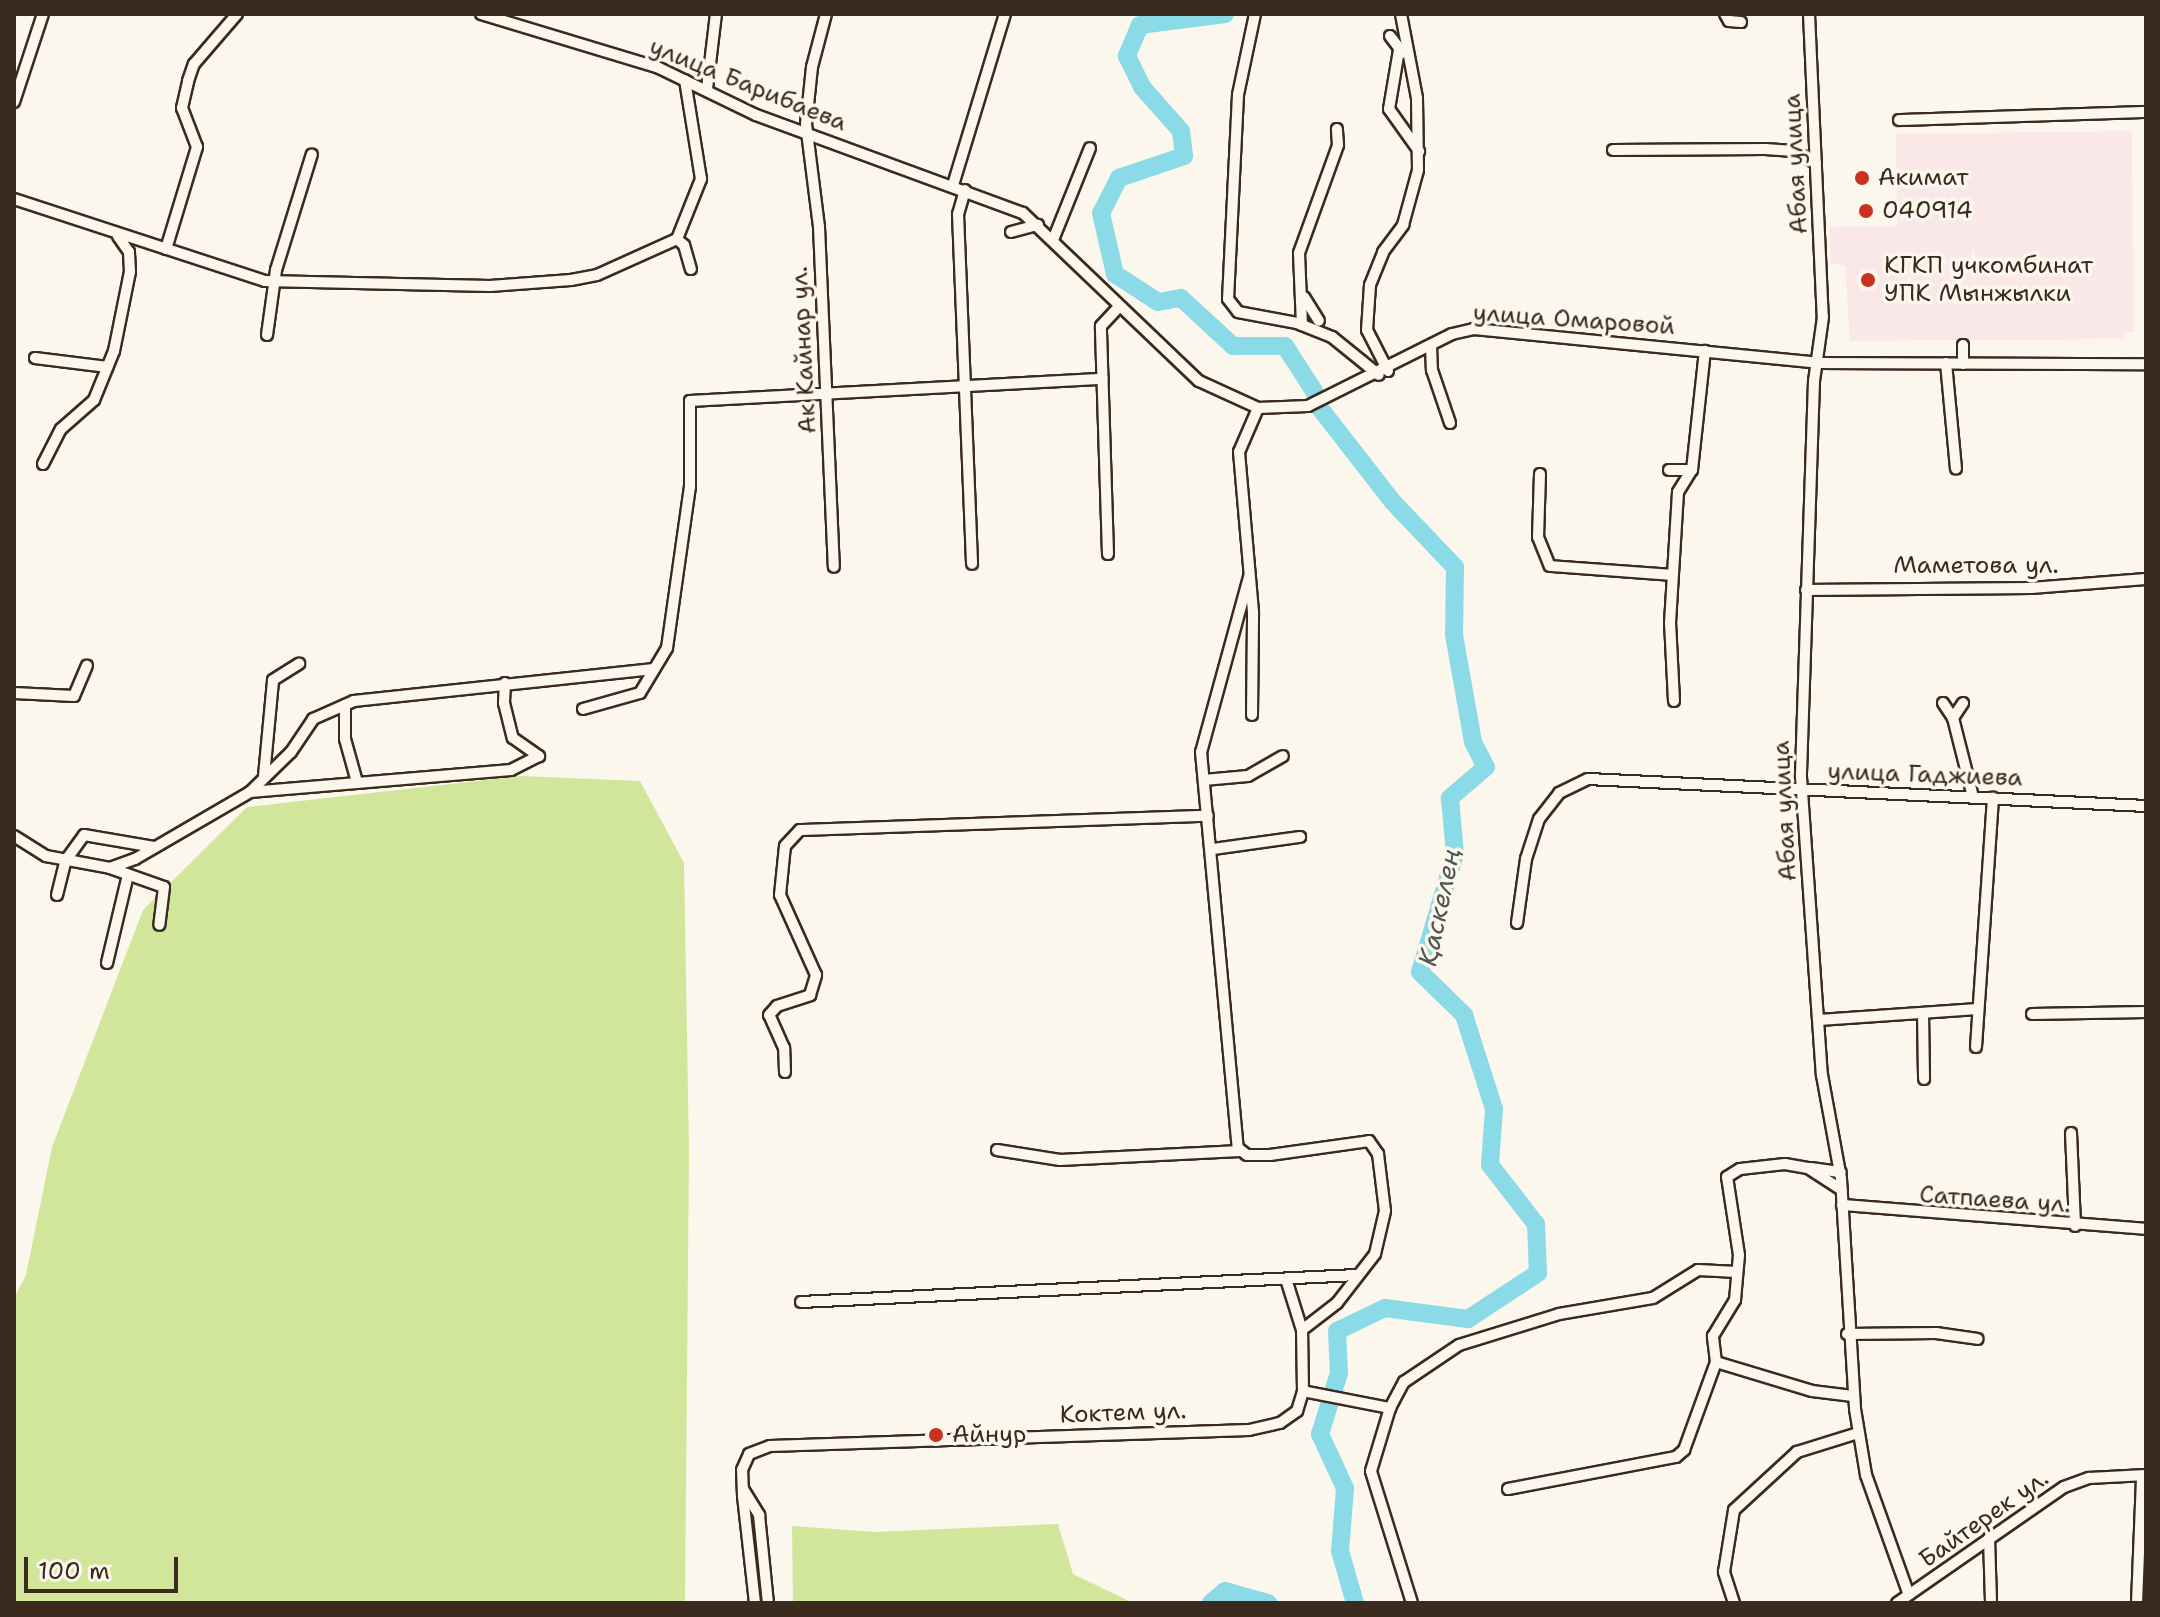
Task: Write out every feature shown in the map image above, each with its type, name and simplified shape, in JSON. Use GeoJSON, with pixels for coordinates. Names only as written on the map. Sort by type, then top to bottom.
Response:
{"type":"FeatureCollection","features":[{"type":"Feature","properties":{"kind":"street"},"geometry":{"type":"LineString","coordinates":[[14,102],[43,14]]}},
{"type":"Feature","properties":{"kind":"street"},"geometry":{"type":"LineString","coordinates":[[166,249],[197,147],[182,108],[188,81],[194,64],[237,14]]}},
{"type":"Feature","properties":{"kind":"street","name":"улица Барибаева"},"geometry":{"type":"LineString","coordinates":[[481,14],[685,80],[756,115],[953,185],[1038,225]]}},
{"type":"Feature","properties":{"kind":"street"},"geometry":{"type":"LineString","coordinates":[[707,89],[716,14]]}},
{"type":"Feature","properties":{"kind":"street","name":"Ак Кайнар ул."},"geometry":{"type":"LineString","coordinates":[[826,14],[808,89],[806,133],[817,204],[834,567]]}},
{"type":"Feature","properties":{"kind":"street"},"geometry":{"type":"LineString","coordinates":[[953,185],[1005,14]]}},
{"type":"Feature","properties":{"kind":"street"},"geometry":{"type":"LineString","coordinates":[[1255,14],[1238,95],[1228,299],[1238,312],[1302,325],[1354,351],[1383,373]]}},
{"type":"Feature","properties":{"kind":"street"},"geometry":{"type":"LineString","coordinates":[[1401,14],[1402,52],[1389,109],[1419,151]]}},
{"type":"Feature","properties":{"kind":"street"},"geometry":{"type":"LineString","coordinates":[[1725,14],[1729,21],[1741,22]]}},
{"type":"Feature","properties":{"kind":"street","name":"Абая улица"},"geometry":{"type":"LineString","coordinates":[[1809,14],[1816,163],[1824,234],[1823,317],[1806,590],[1802,790],[1826,1106],[1841,1172],[1847,1334],[1853,1396],[1866,1475],[1909,1595]]}},
{"type":"Feature","properties":{"kind":"street"},"geometry":{"type":"LineString","coordinates":[[1383,373],[1367,330],[1368,295],[1383,252],[1403,225],[1419,151],[1417,98],[1402,52],[1390,36]]}},
{"type":"Feature","properties":{"kind":"street"},"geometry":{"type":"LineString","coordinates":[[14,199],[116,234],[273,281],[490,286],[597,275],[677,239],[701,179],[685,80]]}},
{"type":"Feature","properties":{"kind":"street"},"geometry":{"type":"LineString","coordinates":[[1899,120],[2146,112]]}},
{"type":"Feature","properties":{"kind":"street"},"geometry":{"type":"LineString","coordinates":[[1302,325],[1303,291],[1299,253],[1338,145],[1337,129]]}},
{"type":"Feature","properties":{"kind":"street"},"geometry":{"type":"LineString","coordinates":[[1053,240],[1090,148]]}},
{"type":"Feature","properties":{"kind":"street"},"geometry":{"type":"LineString","coordinates":[[1613,150],[1765,149],[1794,151],[1816,163]]}},
{"type":"Feature","properties":{"kind":"street"},"geometry":{"type":"LineString","coordinates":[[267,335],[273,281],[312,154]]}},
{"type":"Feature","properties":{"kind":"street"},"geometry":{"type":"LineString","coordinates":[[965,190],[958,214],[972,564]]}},
{"type":"Feature","properties":{"kind":"street"},"geometry":{"type":"LineString","coordinates":[[1011,232],[1038,225]]}},
{"type":"Feature","properties":{"kind":"street","name":"улица Омаровой"},"geometry":{"type":"LineString","coordinates":[[1038,225],[1119,307],[1199,381],[1258,408],[1308,406],[1333,397],[1431,345],[1474,329],[1818,363],[2146,364]]}},
{"type":"Feature","properties":{"kind":"street"},"geometry":{"type":"LineString","coordinates":[[43,464],[61,429],[87,410],[107,367],[130,272],[129,252],[116,234]]}},
{"type":"Feature","properties":{"kind":"street"},"geometry":{"type":"LineString","coordinates":[[677,239],[684,245],[691,269]]}},
{"type":"Feature","properties":{"kind":"street"},"geometry":{"type":"LineString","coordinates":[[489,300],[490,286]]}},
{"type":"Feature","properties":{"kind":"street"},"geometry":{"type":"LineString","coordinates":[[1303,291],[1319,321]]}},
{"type":"Feature","properties":{"kind":"street"},"geometry":{"type":"LineString","coordinates":[[1108,554],[1101,326],[1119,307]]}},
{"type":"Feature","properties":{"kind":"street"},"geometry":{"type":"LineString","coordinates":[[1431,345],[1432,370],[1450,423]]}},
{"type":"Feature","properties":{"kind":"street"},"geometry":{"type":"LineString","coordinates":[[1963,345],[1963,364]]}},
{"type":"Feature","properties":{"kind":"street"},"geometry":{"type":"LineString","coordinates":[[1674,701],[1672,575],[1678,492],[1692,470],[1705,351]]}},
{"type":"Feature","properties":{"kind":"street"},"geometry":{"type":"LineString","coordinates":[[35,358],[107,367]]}},
{"type":"Feature","properties":{"kind":"street"},"geometry":{"type":"LineString","coordinates":[[1946,363],[1956,469]]}},
{"type":"Feature","properties":{"kind":"street"},"geometry":{"type":"LineString","coordinates":[[583,709],[640,693],[667,648],[690,487],[688,403],[1102,379]]}},
{"type":"Feature","properties":{"kind":"street"},"geometry":{"type":"LineString","coordinates":[[1252,715],[1249,577],[1239,452],[1258,408]]}},
{"type":"Feature","properties":{"kind":"street"},"geometry":{"type":"LineString","coordinates":[[1669,470],[1692,470]]}},
{"type":"Feature","properties":{"kind":"street"},"geometry":{"type":"LineString","coordinates":[[1540,474],[1538,537],[1550,566],[1672,575]]}},
{"type":"Feature","properties":{"kind":"street"},"geometry":{"type":"LineString","coordinates":[[1240,1151],[1202,742],[1249,577]]}},
{"type":"Feature","properties":{"kind":"street","name":"Маметова ул."},"geometry":{"type":"LineString","coordinates":[[1806,590],[2056,587],[2146,579]]}},
{"type":"Feature","properties":{"kind":"street"},"geometry":{"type":"LineString","coordinates":[[264,778],[273,680],[299,664]]}},
{"type":"Feature","properties":{"kind":"street"},"geometry":{"type":"LineString","coordinates":[[14,693],[74,696],[87,666]]}},
{"type":"Feature","properties":{"kind":"street"},"geometry":{"type":"LineString","coordinates":[[110,868],[154,847],[250,792],[291,752],[313,719],[345,705],[367,697],[653,669]]}},
{"type":"Feature","properties":{"kind":"street"},"geometry":{"type":"LineString","coordinates":[[250,792],[511,770],[539,756],[513,738],[504,703],[505,683]]}},
{"type":"Feature","properties":{"kind":"street"},"geometry":{"type":"LineString","coordinates":[[1943,703],[1953,718],[1973,797]]}},
{"type":"Feature","properties":{"kind":"street"},"geometry":{"type":"LineString","coordinates":[[1953,718],[1963,703]]}},
{"type":"Feature","properties":{"kind":"street"},"geometry":{"type":"LineString","coordinates":[[345,705],[345,739],[357,782]]}},
{"type":"Feature","properties":{"kind":"street"},"geometry":{"type":"LineString","coordinates":[[1204,780],[1248,776],[1283,756]]}},
{"type":"Feature","properties":{"kind":"street","name":"улица Гаджиева"},"geometry":{"type":"LineString","coordinates":[[1517,923],[1534,828],[1554,797],[1572,784],[1619,778],[2146,806]]}},
{"type":"Feature","properties":{"kind":"street"},"geometry":{"type":"LineString","coordinates":[[1976,1047],[1993,798]]}},
{"type":"Feature","properties":{"kind":"street"},"geometry":{"type":"LineString","coordinates":[[785,1072],[784,1048],[769,1015],[777,1006],[810,995],[816,975],[780,895],[785,846],[800,830],[1208,816]]}},
{"type":"Feature","properties":{"kind":"street"},"geometry":{"type":"LineString","coordinates":[[57,895],[66,860],[84,835],[154,847]]}},
{"type":"Feature","properties":{"kind":"street"},"geometry":{"type":"LineString","coordinates":[[14,836],[46,856],[110,868],[164,887],[159,925]]}},
{"type":"Feature","properties":{"kind":"street"},"geometry":{"type":"LineString","coordinates":[[1213,849],[1300,837]]}},
{"type":"Feature","properties":{"kind":"street"},"geometry":{"type":"LineString","coordinates":[[107,963],[128,875]]}},
{"type":"Feature","properties":{"kind":"street"},"geometry":{"type":"LineString","coordinates":[[1819,1020],[1978,1009]]}},
{"type":"Feature","properties":{"kind":"street"},"geometry":{"type":"LineString","coordinates":[[2032,1014],[2146,1012]]}},
{"type":"Feature","properties":{"kind":"street"},"geometry":{"type":"LineString","coordinates":[[1923,1013],[1924,1079]]}},
{"type":"Feature","properties":{"kind":"street"},"geometry":{"type":"LineString","coordinates":[[2071,1133],[2075,1226]]}},
{"type":"Feature","properties":{"kind":"street"},"geometry":{"type":"LineString","coordinates":[[997,1150],[1060,1160],[1240,1151],[1270,1155],[1360,1140],[1375,1146],[1382,1179],[1384,1233],[1375,1254],[1337,1303],[1302,1330]]}},
{"type":"Feature","properties":{"kind":"street"},"geometry":{"type":"LineString","coordinates":[[1508,1489],[1676,1457],[1684,1450],[1716,1362],[1714,1329],[1735,1300],[1737,1222],[1727,1177],[1740,1169],[1785,1164],[1841,1172]]}},
{"type":"Feature","properties":{"kind":"street"},"geometry":{"type":"LineString","coordinates":[[1808,1168],[1842,1190]]}},
{"type":"Feature","properties":{"kind":"street","name":"Сатпаева ул."},"geometry":{"type":"LineString","coordinates":[[1842,1205],[2075,1226],[2146,1229]]}},
{"type":"Feature","properties":{"kind":"street"},"geometry":{"type":"LineString","coordinates":[[1412,1603],[1372,1483],[1385,1406],[1404,1382],[1422,1366],[1466,1342],[1559,1314],[1653,1298],[1698,1270],[1737,1272]]}},
{"type":"Feature","properties":{"kind":"street"},"geometry":{"type":"LineString","coordinates":[[801,1302],[1357,1275]]}},
{"type":"Feature","properties":{"kind":"street"},"geometry":{"type":"LineString","coordinates":[[1286,1279],[1302,1330],[1303,1391],[1344,1401],[1385,1406]]}},
{"type":"Feature","properties":{"kind":"street"},"geometry":{"type":"LineString","coordinates":[[1847,1334],[1936,1333],[1978,1339]]}},
{"type":"Feature","properties":{"kind":"street"},"geometry":{"type":"LineString","coordinates":[[1716,1362],[1812,1391],[1853,1396]]}},
{"type":"Feature","properties":{"kind":"street","name":"Коктем ул."},"geometry":{"type":"LineString","coordinates":[[743,1489],[742,1470],[749,1454],[775,1446],[1249,1430],[1280,1423],[1297,1411],[1303,1391]]}},
{"type":"Feature","properties":{"kind":"street"},"geometry":{"type":"LineString","coordinates":[[1734,1603],[1724,1572],[1734,1510],[1797,1452],[1858,1433]]}},
{"type":"Feature","properties":{"kind":"street"},"geometry":{"type":"LineString","coordinates":[[2137,1603],[2144,1475]]}},
{"type":"Feature","properties":{"kind":"street","name":"Байтерек ул."},"geometry":{"type":"LineString","coordinates":[[1897,1603],[2075,1481],[2144,1475]]}},
{"type":"Feature","properties":{"kind":"street"},"geometry":{"type":"LineString","coordinates":[[743,1489],[755,1603]]}},
{"type":"Feature","properties":{"kind":"street"},"geometry":{"type":"LineString","coordinates":[[743,1489],[759,1515],[768,1603]]}},
{"type":"Feature","properties":{"kind":"street"},"geometry":{"type":"LineString","coordinates":[[1989,1538],[1991,1603]]}},
{"type":"Feature","properties":{"kind":"shaded area"},"geometry":{"type":"Polygon","coordinates":[[[2132,131],[2134,332],[2124,332],[2124,339],[1850,341],[1845,266],[1830,263],[1830,227],[1897,226],[1896,134],[2132,131]]]}},
{"type":"Feature","properties":{"kind":"green space"},"geometry":{"type":"Polygon","coordinates":[[[521,776],[640,781],[684,863],[689,1151],[685,1603],[14,1603],[14,1298],[26,1275],[52,1147],[143,910],[247,807],[521,776]]]}},
{"type":"Feature","properties":{"kind":"green space"},"geometry":{"type":"Polygon","coordinates":[[[1058,1524],[1073,1574],[1133,1603],[793,1603],[792,1526],[876,1532],[1058,1524]]]}},
{"type":"Feature","properties":{"kind":"waterway","name":"Қаскелең"},"geometry":{"type":"LineString","coordinates":[[1225,14],[1140,25],[1127,56],[1142,87],[1181,131],[1184,156],[1119,178],[1101,213],[1115,274],[1158,302],[1181,298],[1233,346],[1285,346],[1314,391]]}},
{"type":"Feature","properties":{"kind":"waterway","name":"Қаскелең"},"geometry":{"type":"LineString","coordinates":[[1319,407],[1393,502],[1455,567],[1454,635],[1473,742],[1486,767],[1450,798],[1455,854],[1420,972],[1464,1015],[1494,1109],[1490,1165],[1536,1224],[1538,1273],[1468,1319],[1385,1308],[1337,1331],[1339,1373],[1320,1434],[1345,1488],[1340,1551],[1355,1603]]}},
{"type":"Feature","properties":{"kind":"waterway","name":"Қаскелең"},"geometry":{"type":"LineString","coordinates":[[1211,1603],[1225,1591],[1268,1603]]}},
{"type":"Feature","properties":{"kind":"place","name":"Акимат"},"geometry":{"type":"Point","coordinates":[1862,178]}},
{"type":"Feature","properties":{"kind":"place","name":"040914"},"geometry":{"type":"Point","coordinates":[1866,211]}},
{"type":"Feature","properties":{"kind":"place","name":"КГКП учкомбинат УПК Мынжылки"},"geometry":{"type":"Point","coordinates":[1868,280]}},
{"type":"Feature","properties":{"kind":"place","name":"Айнур"},"geometry":{"type":"Point","coordinates":[936,1435]}}]}
